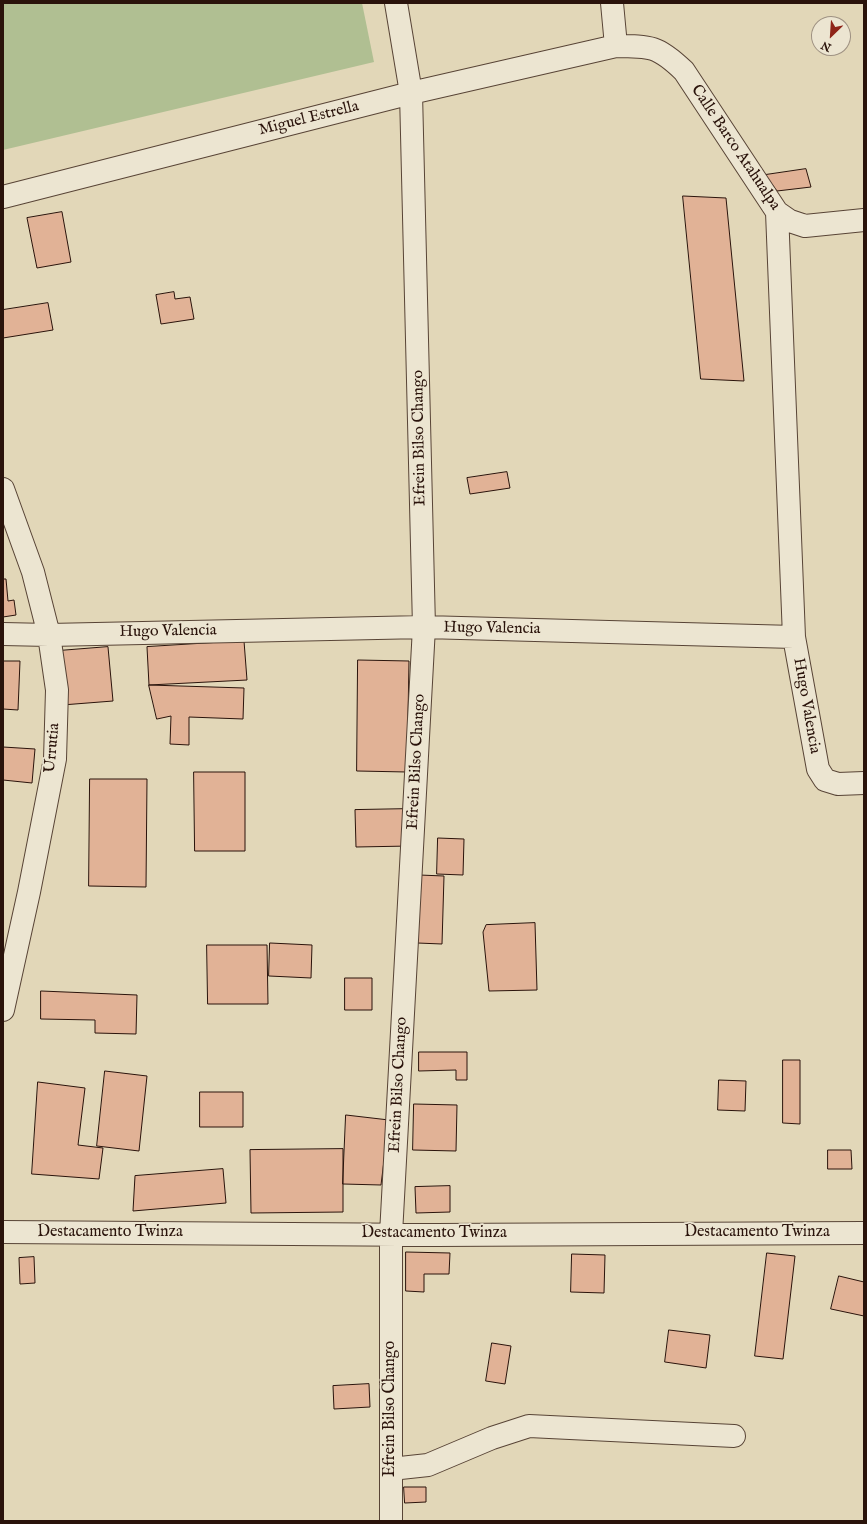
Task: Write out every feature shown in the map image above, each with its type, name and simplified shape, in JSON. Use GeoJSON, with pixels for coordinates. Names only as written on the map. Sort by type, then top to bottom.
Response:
{"type":"FeatureCollection","features":[{"type":"Feature","properties":{"kind":"street","name":"Efrein Bilso Chango"},"geometry":{"type":"LineString","coordinates":[[390,1521],[391,1234],[424,627],[412,93],[396,3]]}},
{"type":"Feature","properties":{"kind":"street"},"geometry":{"type":"LineString","coordinates":[[612,3],[616,46]]}},
{"type":"Feature","properties":{"kind":"street","name":"Miguel Estrella"},"geometry":{"type":"LineString","coordinates":[[3,196],[412,93],[616,46]]}},
{"type":"Feature","properties":{"kind":"street","name":"Calle Barco Atahualpa"},"geometry":{"type":"LineString","coordinates":[[616,46],[646,46],[667,55],[684,71],[777,212],[790,221],[805,226],[864,220]]}},
{"type":"Feature","properties":{"kind":"street"},"geometry":{"type":"LineString","coordinates":[[777,212],[794,637]]}},
{"type":"Feature","properties":{"kind":"street","name":"Urrutia"},"geometry":{"type":"LineString","coordinates":[[3,489],[33,572],[49,635],[57,690],[55,759],[29,892],[3,1010]]}},
{"type":"Feature","properties":{"kind":"street","name":"Hugo Valencia"},"geometry":{"type":"LineString","coordinates":[[3,634],[49,635],[424,627],[794,637],[818,769],[825,780],[838,784],[864,783]]}},
{"type":"Feature","properties":{"kind":"street","name":"Destacamento Twinza"},"geometry":{"type":"LineString","coordinates":[[3,1232],[391,1234],[864,1233]]}},
{"type":"Feature","properties":{"kind":"street"},"geometry":{"type":"LineString","coordinates":[[390,1470],[428,1465],[492,1438],[530,1426],[734,1436]]}},
{"type":"Feature","properties":{"kind":"green space"},"geometry":{"type":"Polygon","coordinates":[[[3,3],[362,3],[374,62],[3,150],[3,3]]]}},
{"type":"Feature","properties":{"kind":"building"},"geometry":{"type":"Polygon","coordinates":[[[806,169],[811,187],[777,191],[765,175],[806,169]]]}},
{"type":"Feature","properties":{"kind":"building"},"geometry":{"type":"Polygon","coordinates":[[[683,196],[726,198],[744,381],[701,379],[683,196]]]}},
{"type":"Feature","properties":{"kind":"building"},"geometry":{"type":"Polygon","coordinates":[[[62,212],[71,262],[37,268],[27,218],[62,212]]]}},
{"type":"Feature","properties":{"kind":"building"},"geometry":{"type":"Polygon","coordinates":[[[174,292],[175,299],[190,297],[194,319],[161,324],[156,295],[174,292]]]}},
{"type":"Feature","properties":{"kind":"building"},"geometry":{"type":"Polygon","coordinates":[[[48,303],[53,330],[3,338],[3,310],[48,303]]]}},
{"type":"Feature","properties":{"kind":"building"},"geometry":{"type":"Polygon","coordinates":[[[507,472],[510,488],[470,494],[467,478],[507,472]]]}},
{"type":"Feature","properties":{"kind":"building"},"geometry":{"type":"Polygon","coordinates":[[[3,579],[6,579],[8,601],[14,600],[16,615],[3,617],[3,579]]]}},
{"type":"Feature","properties":{"kind":"building"},"geometry":{"type":"Polygon","coordinates":[[[244,641],[247,680],[149,685],[147,647],[244,641]]]}},
{"type":"Feature","properties":{"kind":"building"},"geometry":{"type":"Polygon","coordinates":[[[108,647],[113,701],[62,705],[58,651],[108,647]]]}},
{"type":"Feature","properties":{"kind":"building"},"geometry":{"type":"Polygon","coordinates":[[[358,660],[409,661],[407,772],[357,771],[358,660]]]}},
{"type":"Feature","properties":{"kind":"building"},"geometry":{"type":"Polygon","coordinates":[[[3,661],[20,661],[18,710],[3,709],[3,661]]]}},
{"type":"Feature","properties":{"kind":"building"},"geometry":{"type":"Polygon","coordinates":[[[149,685],[244,688],[243,719],[189,717],[189,745],[170,744],[171,716],[157,719],[149,685]]]}},
{"type":"Feature","properties":{"kind":"building"},"geometry":{"type":"Polygon","coordinates":[[[3,747],[35,749],[32,783],[3,780],[3,747]]]}},
{"type":"Feature","properties":{"kind":"building"},"geometry":{"type":"Polygon","coordinates":[[[194,772],[245,772],[245,851],[195,851],[194,772]]]}},
{"type":"Feature","properties":{"kind":"building"},"geometry":{"type":"Polygon","coordinates":[[[90,779],[147,779],[146,887],[89,886],[90,779]]]}},
{"type":"Feature","properties":{"kind":"building"},"geometry":{"type":"Polygon","coordinates":[[[409,809],[410,846],[356,847],[355,810],[409,809]]]}},
{"type":"Feature","properties":{"kind":"building"},"geometry":{"type":"Polygon","coordinates":[[[438,838],[464,839],[463,875],[437,874],[438,838]]]}},
{"type":"Feature","properties":{"kind":"building"},"geometry":{"type":"Polygon","coordinates":[[[419,875],[444,876],[442,944],[417,943],[419,875]]]}},
{"type":"Feature","properties":{"kind":"building"},"geometry":{"type":"Polygon","coordinates":[[[535,923],[537,990],[489,991],[483,932],[486,925],[535,923]]]}},
{"type":"Feature","properties":{"kind":"building"},"geometry":{"type":"Polygon","coordinates":[[[270,943],[312,945],[311,978],[269,976],[270,943]]]}},
{"type":"Feature","properties":{"kind":"building"},"geometry":{"type":"Polygon","coordinates":[[[207,945],[267,945],[268,1004],[208,1004],[207,945]]]}},
{"type":"Feature","properties":{"kind":"building"},"geometry":{"type":"Polygon","coordinates":[[[345,978],[372,978],[372,1010],[345,1010],[345,978]]]}},
{"type":"Feature","properties":{"kind":"building"},"geometry":{"type":"Polygon","coordinates":[[[41,991],[137,995],[136,1034],[95,1033],[95,1020],[41,1019],[41,991]]]}},
{"type":"Feature","properties":{"kind":"building"},"geometry":{"type":"Polygon","coordinates":[[[419,1052],[467,1052],[467,1080],[456,1080],[456,1070],[419,1071],[419,1052]]]}},
{"type":"Feature","properties":{"kind":"building"},"geometry":{"type":"Polygon","coordinates":[[[783,1060],[800,1060],[800,1124],[783,1123],[783,1060]]]}},
{"type":"Feature","properties":{"kind":"building"},"geometry":{"type":"Polygon","coordinates":[[[105,1071],[147,1076],[139,1151],[97,1146],[105,1071]]]}},
{"type":"Feature","properties":{"kind":"building"},"geometry":{"type":"Polygon","coordinates":[[[719,1080],[746,1081],[745,1111],[718,1110],[719,1080]]]}},
{"type":"Feature","properties":{"kind":"building"},"geometry":{"type":"Polygon","coordinates":[[[38,1082],[85,1088],[78,1145],[103,1148],[99,1179],[32,1174],[38,1082]]]}},
{"type":"Feature","properties":{"kind":"building"},"geometry":{"type":"Polygon","coordinates":[[[200,1092],[243,1092],[243,1127],[200,1127],[200,1092]]]}},
{"type":"Feature","properties":{"kind":"building"},"geometry":{"type":"Polygon","coordinates":[[[414,1104],[457,1105],[456,1151],[413,1150],[414,1104]]]}},
{"type":"Feature","properties":{"kind":"building"},"geometry":{"type":"Polygon","coordinates":[[[346,1115],[389,1120],[381,1185],[343,1184],[346,1115]]]}},
{"type":"Feature","properties":{"kind":"building"},"geometry":{"type":"Polygon","coordinates":[[[343,1149],[343,1212],[251,1213],[250,1150],[343,1149]]]}},
{"type":"Feature","properties":{"kind":"building"},"geometry":{"type":"Polygon","coordinates":[[[828,1150],[851,1150],[852,1169],[828,1169],[828,1150]]]}},
{"type":"Feature","properties":{"kind":"building"},"geometry":{"type":"Polygon","coordinates":[[[223,1169],[226,1203],[133,1211],[135,1176],[223,1169]]]}},
{"type":"Feature","properties":{"kind":"building"},"geometry":{"type":"Polygon","coordinates":[[[450,1186],[450,1212],[416,1213],[415,1187],[450,1186]]]}},
{"type":"Feature","properties":{"kind":"building"},"geometry":{"type":"Polygon","coordinates":[[[406,1252],[450,1253],[449,1274],[424,1274],[424,1292],[406,1291],[406,1252]]]}},
{"type":"Feature","properties":{"kind":"building"},"geometry":{"type":"Polygon","coordinates":[[[767,1253],[795,1256],[783,1359],[755,1356],[767,1253]]]}},
{"type":"Feature","properties":{"kind":"building"},"geometry":{"type":"Polygon","coordinates":[[[572,1254],[605,1255],[604,1293],[571,1292],[572,1254]]]}},
{"type":"Feature","properties":{"kind":"building"},"geometry":{"type":"Polygon","coordinates":[[[34,1257],[35,1283],[20,1284],[19,1258],[34,1257]]]}},
{"type":"Feature","properties":{"kind":"building"},"geometry":{"type":"Polygon","coordinates":[[[839,1276],[864,1282],[864,1316],[831,1309],[839,1276]]]}},
{"type":"Feature","properties":{"kind":"building"},"geometry":{"type":"Polygon","coordinates":[[[669,1330],[710,1335],[706,1368],[665,1362],[669,1330]]]}},
{"type":"Feature","properties":{"kind":"building"},"geometry":{"type":"Polygon","coordinates":[[[492,1343],[511,1346],[505,1384],[486,1381],[492,1343]]]}},
{"type":"Feature","properties":{"kind":"building"},"geometry":{"type":"Polygon","coordinates":[[[369,1384],[370,1407],[334,1409],[333,1386],[369,1384]]]}},
{"type":"Feature","properties":{"kind":"building"},"geometry":{"type":"Polygon","coordinates":[[[404,1487],[426,1487],[426,1502],[405,1503],[404,1487]]]}}]}
